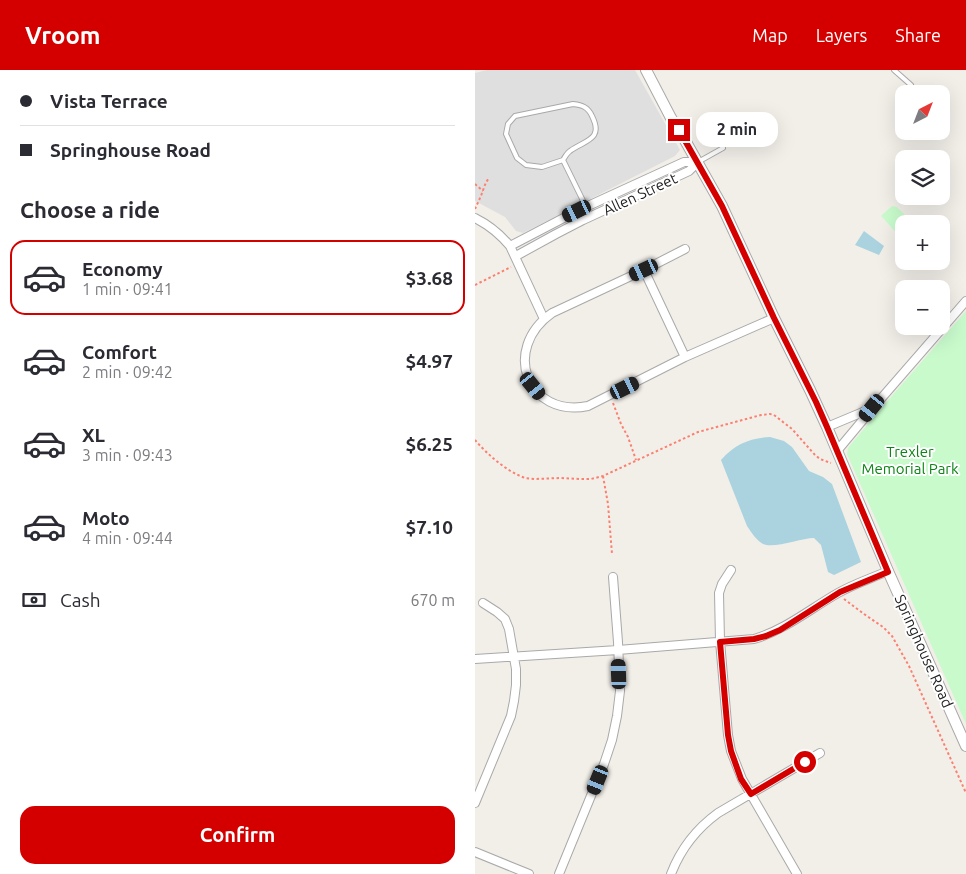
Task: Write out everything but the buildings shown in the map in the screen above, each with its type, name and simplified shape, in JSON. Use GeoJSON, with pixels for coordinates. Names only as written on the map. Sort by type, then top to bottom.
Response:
{"type":"FeatureCollection","features":[{"type":"Feature","properties":{"kind":"street","name":"Springhouse Road"},"geometry":{"type":"LineString","coordinates":[[646,70],[722,206],[827,427],[888,572],[966,746]]}},
{"type":"Feature","properties":{"kind":"street","name":"Allen Street"},"geometry":{"type":"LineString","coordinates":[[510,246],[586,207],[684,162],[698,162]]}},
{"type":"Feature","properties":{"kind":"street","name":"Allen Street"},"geometry":{"type":"LineString","coordinates":[[515,256],[556,234],[689,171],[698,162]]}},
{"type":"Feature","properties":{"kind":"street"},"geometry":{"type":"LineString","coordinates":[[475,218],[491,227],[510,246],[544,318]]}},
{"type":"Feature","properties":{"kind":"street"},"geometry":{"type":"LineString","coordinates":[[685,249],[544,318],[530,337],[524,358],[529,378],[539,394],[547,400],[566,407],[578,408],[588,406],[685,358],[774,318]]}},
{"type":"Feature","properties":{"kind":"street"},"geometry":{"type":"LineString","coordinates":[[644,270],[685,358]]}},
{"type":"Feature","properties":{"kind":"street"},"geometry":{"type":"LineString","coordinates":[[837,451],[872,408],[966,301]]}},
{"type":"Feature","properties":{"kind":"street"},"geometry":{"type":"LineString","coordinates":[[827,427],[872,408]]}},
{"type":"Feature","properties":{"kind":"street"},"geometry":{"type":"LineString","coordinates":[[731,570],[722,584],[719,593],[720,642],[731,751],[741,779],[797,874]]}},
{"type":"Feature","properties":{"kind":"street"},"geometry":{"type":"LineString","coordinates":[[475,659],[754,639],[780,630],[840,592],[888,572]]}},
{"type":"Feature","properties":{"kind":"street"},"geometry":{"type":"LineString","coordinates":[[559,874],[604,764],[617,716],[620,690],[613,577]]}},
{"type":"Feature","properties":{"kind":"street"},"geometry":{"type":"LineString","coordinates":[[475,803],[511,716],[516,685],[514,656],[509,629],[505,619],[483,603]]}},
{"type":"Feature","properties":{"kind":"street"},"geometry":{"type":"LineString","coordinates":[[671,874],[685,846],[705,822],[820,753]]}},
{"type":"Feature","properties":{"kind":"street"},"geometry":{"type":"LineString","coordinates":[[475,852],[529,874]]}},
{"type":"Feature","properties":{"kind":"lane"},"geometry":{"type":"LineString","coordinates":[[894,70],[911,85]]}},
{"type":"Feature","properties":{"kind":"lane"},"geometry":{"type":"LineString","coordinates":[[573,104],[582,105],[589,110],[595,122],[596,132],[590,141],[569,151],[563,160],[542,167],[525,165],[517,158],[506,134],[508,124],[515,116],[573,104]]}},
{"type":"Feature","properties":{"kind":"lane"},"geometry":{"type":"LineString","coordinates":[[698,162],[723,148]]}},
{"type":"Feature","properties":{"kind":"lane"},"geometry":{"type":"LineString","coordinates":[[563,160],[591,217]]}},
{"type":"Feature","properties":{"kind":"path"},"geometry":{"type":"LineString","coordinates":[[475,209],[483,187],[489,178]]}},
{"type":"Feature","properties":{"kind":"path"},"geometry":{"type":"LineString","coordinates":[[475,184],[483,191]]}},
{"type":"Feature","properties":{"kind":"path"},"geometry":{"type":"LineString","coordinates":[[475,285],[514,266]]}},
{"type":"Feature","properties":{"kind":"path"},"geometry":{"type":"LineString","coordinates":[[610,395],[636,460]]}},
{"type":"Feature","properties":{"kind":"path"},"geometry":{"type":"LineString","coordinates":[[475,440],[497,460],[525,478],[591,479],[603,476],[699,432],[770,414],[792,429],[815,455],[831,463]]}},
{"type":"Feature","properties":{"kind":"path"},"geometry":{"type":"LineString","coordinates":[[603,476],[612,554]]}},
{"type":"Feature","properties":{"kind":"path"},"geometry":{"type":"LineString","coordinates":[[840,592],[848,603],[893,636],[909,666],[966,793]]}},
{"type":"Feature","properties":{"kind":"shaded area"},"geometry":{"type":"Polygon","coordinates":[[[487,70],[635,70],[680,150],[675,156],[523,233],[516,231],[505,217],[475,201],[475,73],[487,70]]]}},
{"type":"Feature","properties":{"kind":"green space"},"geometry":{"type":"Polygon","coordinates":[[[892,206],[897,207],[905,215],[895,215],[895,231],[881,216],[892,206]]]}},
{"type":"Feature","properties":{"kind":"green space","name":"Trexler Memorial Park"},"geometry":{"type":"Polygon","coordinates":[[[966,311],[966,724],[847,454],[848,448],[877,413],[945,335],[950,335],[950,329],[966,311]]]}},
{"type":"Feature","properties":{"kind":"water"},"geometry":{"type":"Polygon","coordinates":[[[864,231],[884,246],[879,255],[855,245],[864,231]]]}},
{"type":"Feature","properties":{"kind":"water"},"geometry":{"type":"Polygon","coordinates":[[[770,437],[784,441],[792,447],[809,471],[823,477],[832,484],[861,562],[834,575],[828,572],[821,545],[814,538],[768,545],[761,543],[752,534],[747,526],[721,460],[743,443],[770,437]]]}},
{"type":"Feature","properties":{"kind":"route"},"geometry":{"type":"LineString","coordinates":[[679,130],[722,206],[774,318],[816,402],[888,572],[840,592],[780,630],[766,636],[720,642],[731,751],[741,779],[751,794],[805,762]]}}]}
